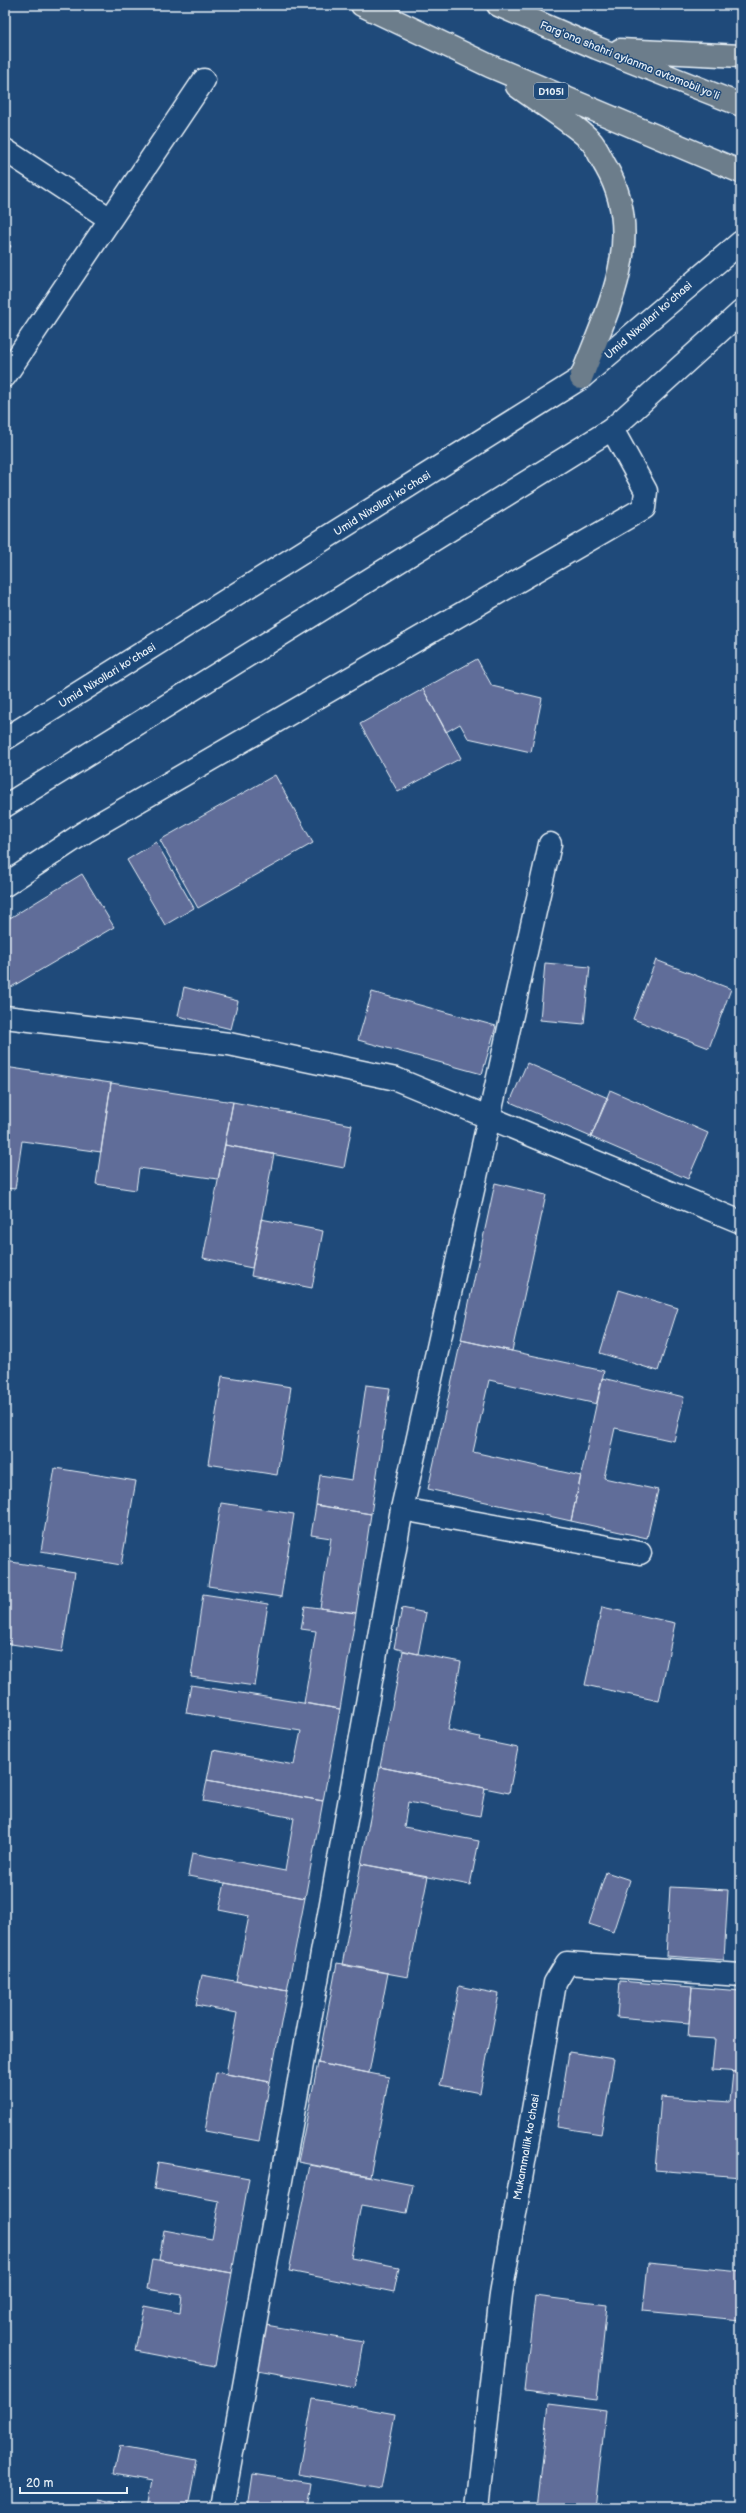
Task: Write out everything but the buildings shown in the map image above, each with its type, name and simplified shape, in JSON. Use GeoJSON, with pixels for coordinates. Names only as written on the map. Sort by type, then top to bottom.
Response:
{"type":"FeatureCollection","features":[{"type":"Feature","properties":{"kind":"highway","name":"D105l"},"geometry":{"type":"LineString","coordinates":[[362,5],[490,66],[741,172]]}},
{"type":"Feature","properties":{"kind":"highway","name":"Fargʻona shahri aylanma avtomobil yoʻli"},"geometry":{"type":"LineString","coordinates":[[498,5],[598,48],[741,105]]}},
{"type":"Feature","properties":{"kind":"highway"},"geometry":{"type":"LineString","coordinates":[[598,48],[680,54],[741,56]]}},
{"type":"Feature","properties":{"kind":"highway"},"geometry":{"type":"LineString","coordinates":[[490,66],[591,141],[613,179],[623,211],[625,247],[615,290],[581,378]]}},
{"type":"Feature","properties":{"kind":"street"},"geometry":{"type":"LineString","coordinates":[[5,376],[204,80]]}},
{"type":"Feature","properties":{"kind":"street"},"geometry":{"type":"LineString","coordinates":[[5,150],[110,219]]}},
{"type":"Feature","properties":{"kind":"street","name":"Umid Nixollari koʻchasi"},"geometry":{"type":"LineString","coordinates":[[5,739],[581,378],[741,242]]}},
{"type":"Feature","properties":{"kind":"street"},"geometry":{"type":"LineString","coordinates":[[5,806],[612,429],[741,312]]}},
{"type":"Feature","properties":{"kind":"street"},"geometry":{"type":"LineString","coordinates":[[5,885],[85,832],[644,508],[646,491],[612,429]]}},
{"type":"Feature","properties":{"kind":"street"},"geometry":{"type":"LineString","coordinates":[[222,2508],[402,1509],[491,1118],[550,844]]}},
{"type":"Feature","properties":{"kind":"street"},"geometry":{"type":"LineString","coordinates":[[5,1017],[228,1044],[396,1079],[741,1222]]}},
{"type":"Feature","properties":{"kind":"street"},"geometry":{"type":"LineString","coordinates":[[402,1509],[640,1553]]}},
{"type":"Feature","properties":{"kind":"street","name":"Mukammallik koʻchasi"},"geometry":{"type":"LineString","coordinates":[[477,2508],[501,2294],[555,1984],[567,1963],[741,1975]]}}]}
